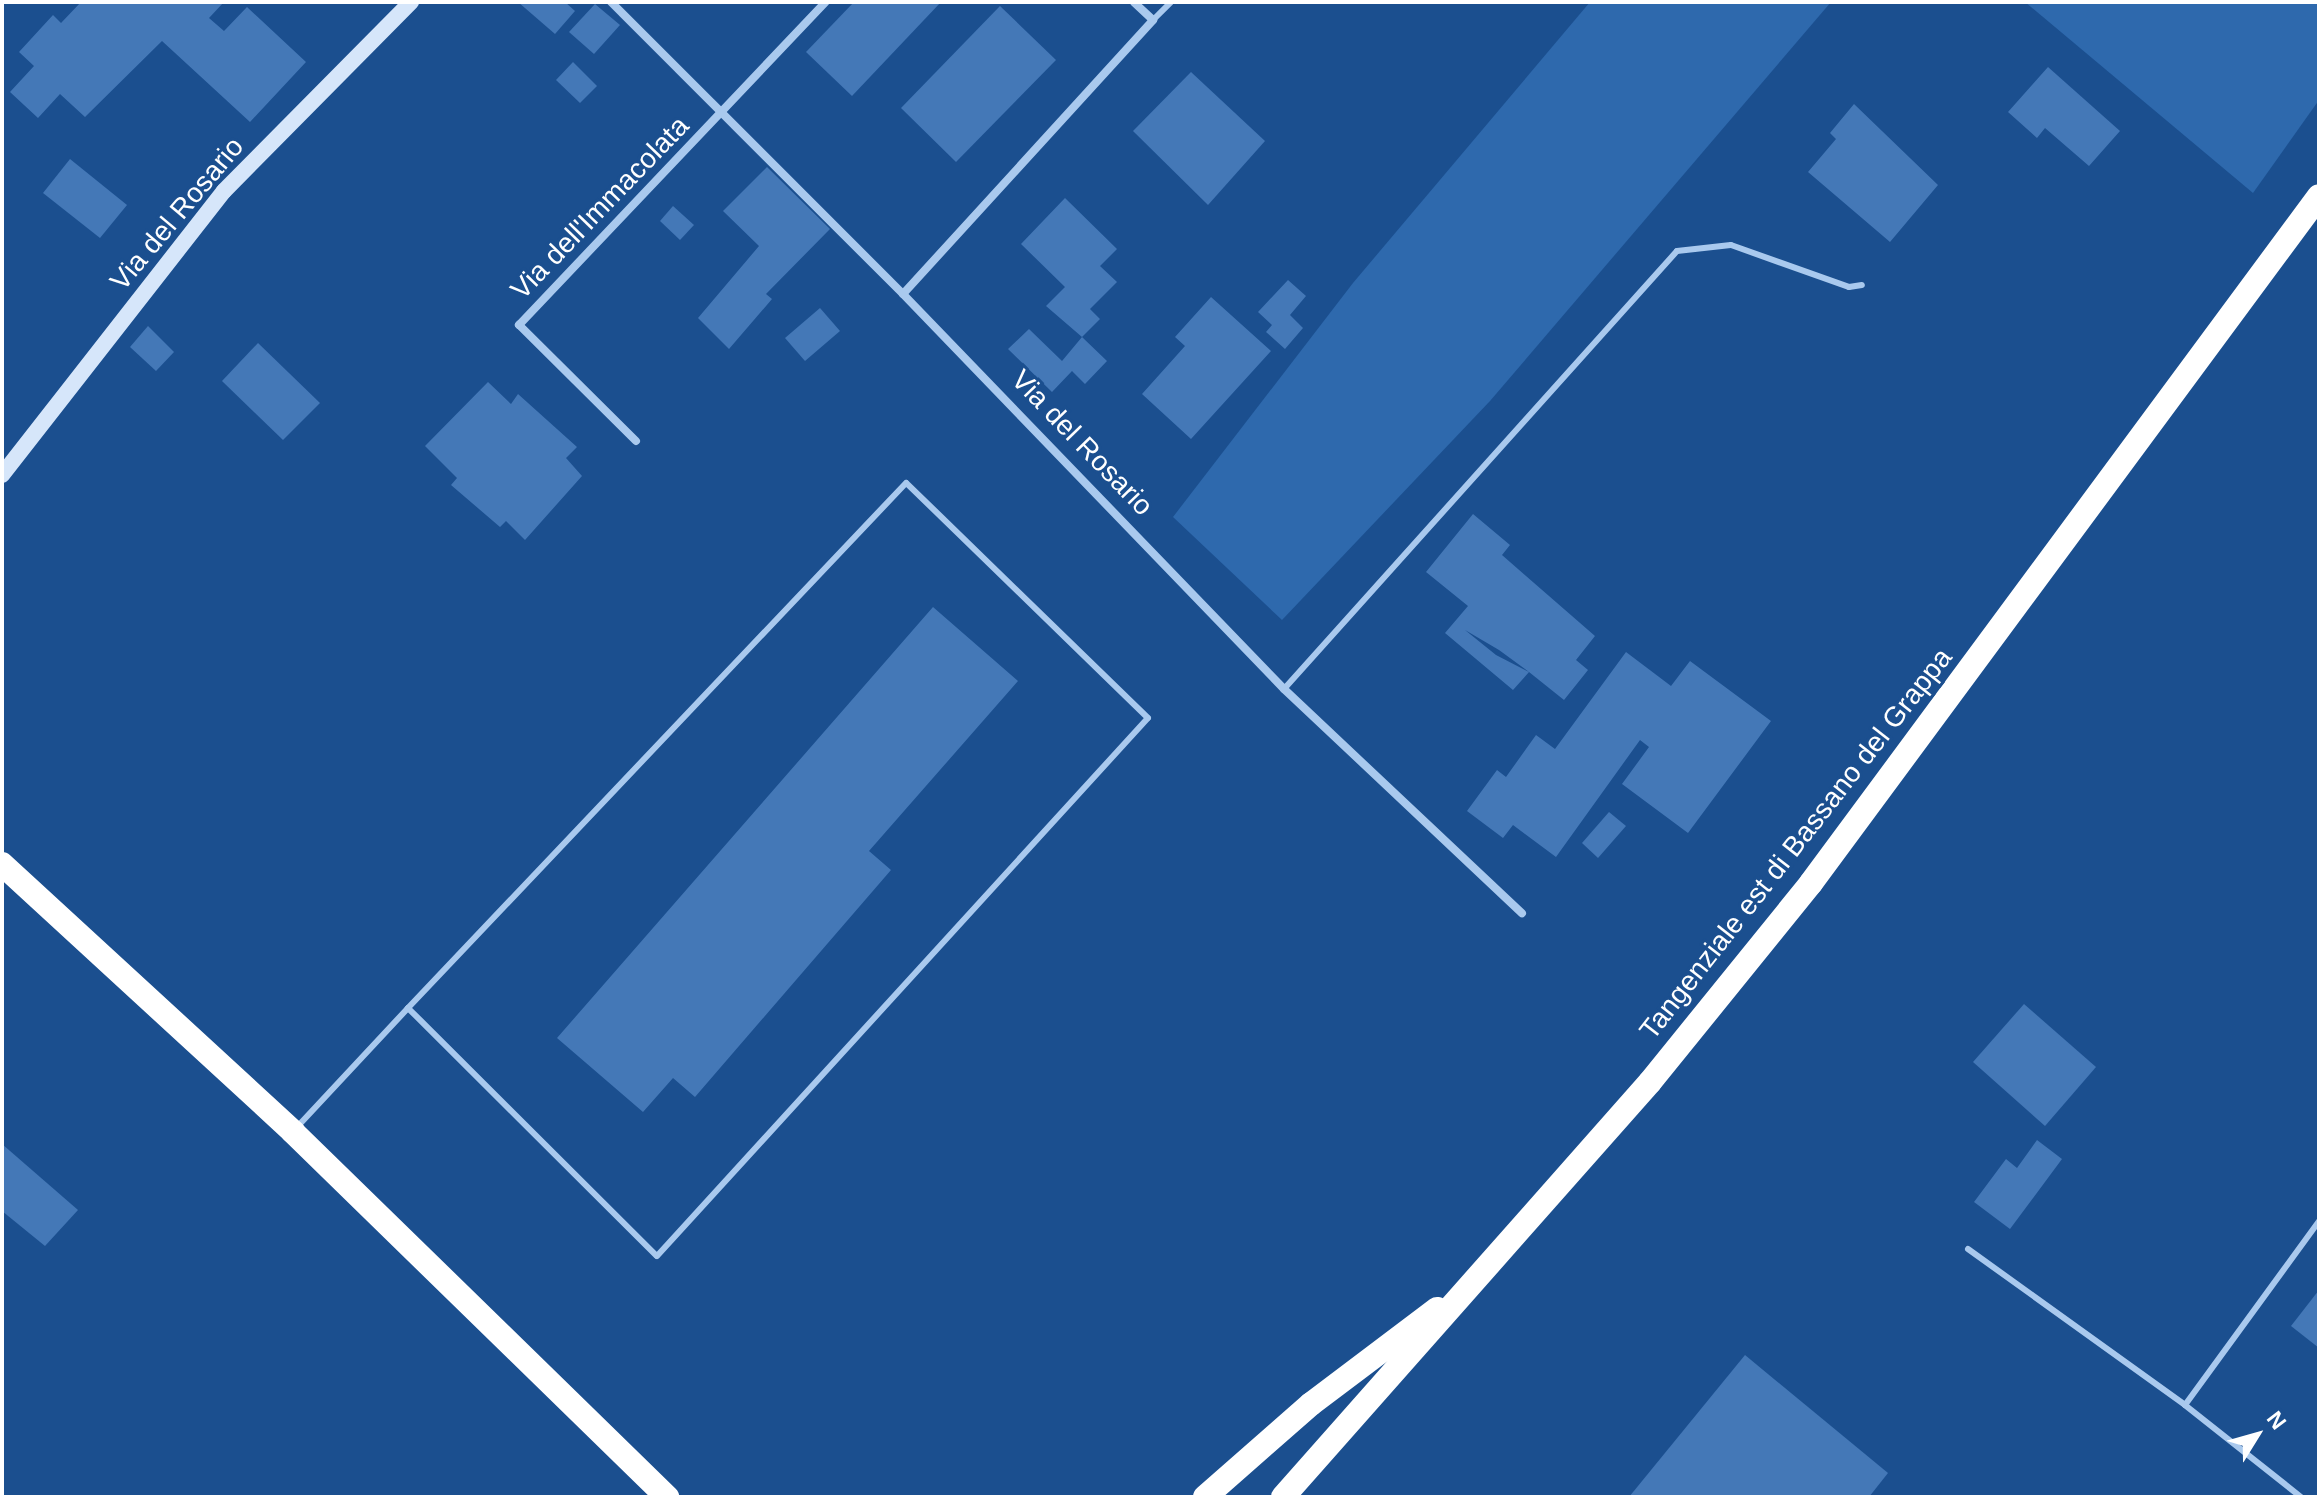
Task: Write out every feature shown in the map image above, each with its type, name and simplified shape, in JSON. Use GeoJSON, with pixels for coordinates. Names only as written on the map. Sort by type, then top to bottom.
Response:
{"type":"FeatureCollection","features":[{"type":"Feature","properties":{"kind":"highway","name":"Tangenziale est di Bassano del Grappa"},"geometry":{"type":"LineString","coordinates":[[1283,1497],[1650,1082],[1811,883],[2319,196]]}},
{"type":"Feature","properties":{"kind":"highway"},"geometry":{"type":"LineString","coordinates":[[2,864],[293,1132],[667,1497]]}},
{"type":"Feature","properties":{"kind":"highway"},"geometry":{"type":"LineString","coordinates":[[1205,1497],[1311,1404],[1478,1279]]}},
{"type":"Feature","properties":{"kind":"street","name":"Via del Rosario"},"geometry":{"type":"LineString","coordinates":[[2,475],[224,191],[411,2]]}},
{"type":"Feature","properties":{"kind":"street","name":"Via del Rosario"},"geometry":{"type":"LineString","coordinates":[[611,2],[903,294],[1284,689],[1522,913]]}},
{"type":"Feature","properties":{"kind":"street","name":"Via dell'Immacolata"},"geometry":{"type":"LineString","coordinates":[[636,441],[519,325],[825,2]]}},
{"type":"Feature","properties":{"kind":"street"},"geometry":{"type":"LineString","coordinates":[[903,294],[1153,20],[1134,2]]}},
{"type":"Feature","properties":{"kind":"lane"},"geometry":{"type":"LineString","coordinates":[[1153,20],[1171,2]]}},
{"type":"Feature","properties":{"kind":"lane"},"geometry":{"type":"LineString","coordinates":[[1284,689],[1677,251],[1731,245],[1849,287],[1862,285]]}},
{"type":"Feature","properties":{"kind":"lane"},"geometry":{"type":"LineString","coordinates":[[293,1132],[408,1008],[906,483],[1148,718],[657,1256],[408,1008]]}},
{"type":"Feature","properties":{"kind":"lane"},"geometry":{"type":"LineString","coordinates":[[2185,1405],[2319,1221]]}},
{"type":"Feature","properties":{"kind":"lane"},"geometry":{"type":"LineString","coordinates":[[1968,1249],[2185,1405],[2301,1497]]}},
{"type":"Feature","properties":{"kind":"shaded area"},"geometry":{"type":"Polygon","coordinates":[[[1590,2],[1831,2],[1490,401],[1282,620],[1173,517],[1353,283],[1590,2]]]}},
{"type":"Feature","properties":{"kind":"shaded area"},"geometry":{"type":"Polygon","coordinates":[[[2025,2],[2319,2],[2319,100],[2253,193],[2025,2]]]}},
{"type":"Feature","properties":{"kind":"building"},"geometry":{"type":"Polygon","coordinates":[[[81,2],[224,2],[209,18],[224,31],[247,7],[306,62],[250,122],[162,41],[85,117],[60,94],[38,118],[10,92],[34,66],[19,52],[53,15],[61,23],[81,2]]]}},
{"type":"Feature","properties":{"kind":"building"},"geometry":{"type":"Polygon","coordinates":[[[518,2],[565,2],[575,11],[555,34],[518,2]]]}},
{"type":"Feature","properties":{"kind":"building"},"geometry":{"type":"Polygon","coordinates":[[[854,2],[941,2],[852,96],[806,52],[854,2]]]}},
{"type":"Feature","properties":{"kind":"building"},"geometry":{"type":"Polygon","coordinates":[[[595,4],[620,25],[594,54],[569,32],[595,4]]]}},
{"type":"Feature","properties":{"kind":"building"},"geometry":{"type":"Polygon","coordinates":[[[1000,6],[1056,60],[956,162],[901,108],[1000,6]]]}},
{"type":"Feature","properties":{"kind":"building"},"geometry":{"type":"Polygon","coordinates":[[[573,62],[597,86],[580,103],[556,80],[573,62]]]}},
{"type":"Feature","properties":{"kind":"building"},"geometry":{"type":"Polygon","coordinates":[[[2048,67],[2120,131],[2089,166],[2045,128],[2037,138],[2008,112],[2048,67]]]}},
{"type":"Feature","properties":{"kind":"building"},"geometry":{"type":"Polygon","coordinates":[[[1191,72],[1265,141],[1208,205],[1133,131],[1191,72]]]}},
{"type":"Feature","properties":{"kind":"building"},"geometry":{"type":"Polygon","coordinates":[[[1854,104],[1938,185],[1890,242],[1808,172],[1836,139],[1830,133],[1854,104]]]}},
{"type":"Feature","properties":{"kind":"building"},"geometry":{"type":"Polygon","coordinates":[[[70,159],[127,205],[100,238],[43,193],[70,159]]]}},
{"type":"Feature","properties":{"kind":"building"},"geometry":{"type":"Polygon","coordinates":[[[767,167],[830,229],[766,294],[772,299],[729,349],[698,318],[759,246],[723,211],[767,167]]]}},
{"type":"Feature","properties":{"kind":"building"},"geometry":{"type":"Polygon","coordinates":[[[1065,198],[1117,249],[1100,266],[1117,282],[1090,309],[1100,319],[1082,337],[1046,306],[1065,287],[1021,244],[1065,198]]]}},
{"type":"Feature","properties":{"kind":"building"},"geometry":{"type":"Polygon","coordinates":[[[673,206],[694,225],[680,240],[660,221],[673,206]]]}},
{"type":"Feature","properties":{"kind":"building"},"geometry":{"type":"Polygon","coordinates":[[[1288,280],[1306,296],[1290,315],[1303,328],[1285,349],[1266,332],[1272,325],[1258,312],[1288,280]]]}},
{"type":"Feature","properties":{"kind":"building"},"geometry":{"type":"Polygon","coordinates":[[[1211,297],[1271,351],[1191,439],[1142,394],[1185,346],[1175,337],[1211,297]]]}},
{"type":"Feature","properties":{"kind":"building"},"geometry":{"type":"Polygon","coordinates":[[[820,308],[840,331],[805,361],[785,338],[820,308]]]}},
{"type":"Feature","properties":{"kind":"building"},"geometry":{"type":"Polygon","coordinates":[[[148,326],[174,352],[156,371],[130,347],[148,326]]]}},
{"type":"Feature","properties":{"kind":"building"},"geometry":{"type":"Polygon","coordinates":[[[1029,329],[1062,361],[1082,337],[1107,361],[1085,384],[1072,371],[1052,392],[1008,349],[1029,329]]]}},
{"type":"Feature","properties":{"kind":"building"},"geometry":{"type":"Polygon","coordinates":[[[258,343],[320,403],[283,440],[222,381],[258,343]]]}},
{"type":"Feature","properties":{"kind":"building"},"geometry":{"type":"Polygon","coordinates":[[[488,382],[511,404],[518,394],[577,447],[566,458],[582,476],[525,540],[506,521],[500,527],[451,485],[457,478],[425,446],[488,382]]]}},
{"type":"Feature","properties":{"kind":"building"},"geometry":{"type":"Polygon","coordinates":[[[1473,514],[1510,545],[1502,555],[1595,636],[1576,660],[1588,670],[1564,700],[1529,672],[1513,690],[1445,633],[1468,606],[1426,572],[1473,514]],[[1465,630],[1496,655],[1529,672],[1465,630]]]}},
{"type":"Feature","properties":{"kind":"building"},"geometry":{"type":"Polygon","coordinates":[[[933,607],[1018,681],[869,851],[891,870],[695,1097],[673,1078],[643,1112],[557,1038],[933,607]]]}},
{"type":"Feature","properties":{"kind":"building"},"geometry":{"type":"Polygon","coordinates":[[[1626,652],[1671,686],[1690,661],[1771,721],[1688,833],[1622,784],[1649,747],[1640,740],[1556,857],[1513,825],[1503,838],[1467,811],[1497,770],[1506,777],[1536,735],[1555,749],[1626,652]]]}},
{"type":"Feature","properties":{"kind":"building"},"geometry":{"type":"Polygon","coordinates":[[[1609,812],[1626,826],[1598,858],[1582,843],[1609,812]]]}},
{"type":"Feature","properties":{"kind":"building"},"geometry":{"type":"Polygon","coordinates":[[[2024,1004],[2096,1067],[2045,1126],[1973,1062],[2024,1004]]]}},
{"type":"Feature","properties":{"kind":"building"},"geometry":{"type":"Polygon","coordinates":[[[2037,1140],[2062,1159],[2010,1229],[1974,1202],[2006,1159],[2017,1168],[2037,1140]]]}},
{"type":"Feature","properties":{"kind":"building"},"geometry":{"type":"Polygon","coordinates":[[[2,1144],[78,1210],[45,1246],[2,1211],[2,1144]]]}},
{"type":"Feature","properties":{"kind":"building"},"geometry":{"type":"Polygon","coordinates":[[[2319,1290],[2319,1348],[2291,1326],[2319,1290]]]}},
{"type":"Feature","properties":{"kind":"building"},"geometry":{"type":"Polygon","coordinates":[[[1745,1355],[1888,1473],[1869,1497],[1629,1497],[1745,1355]]]}}]}
